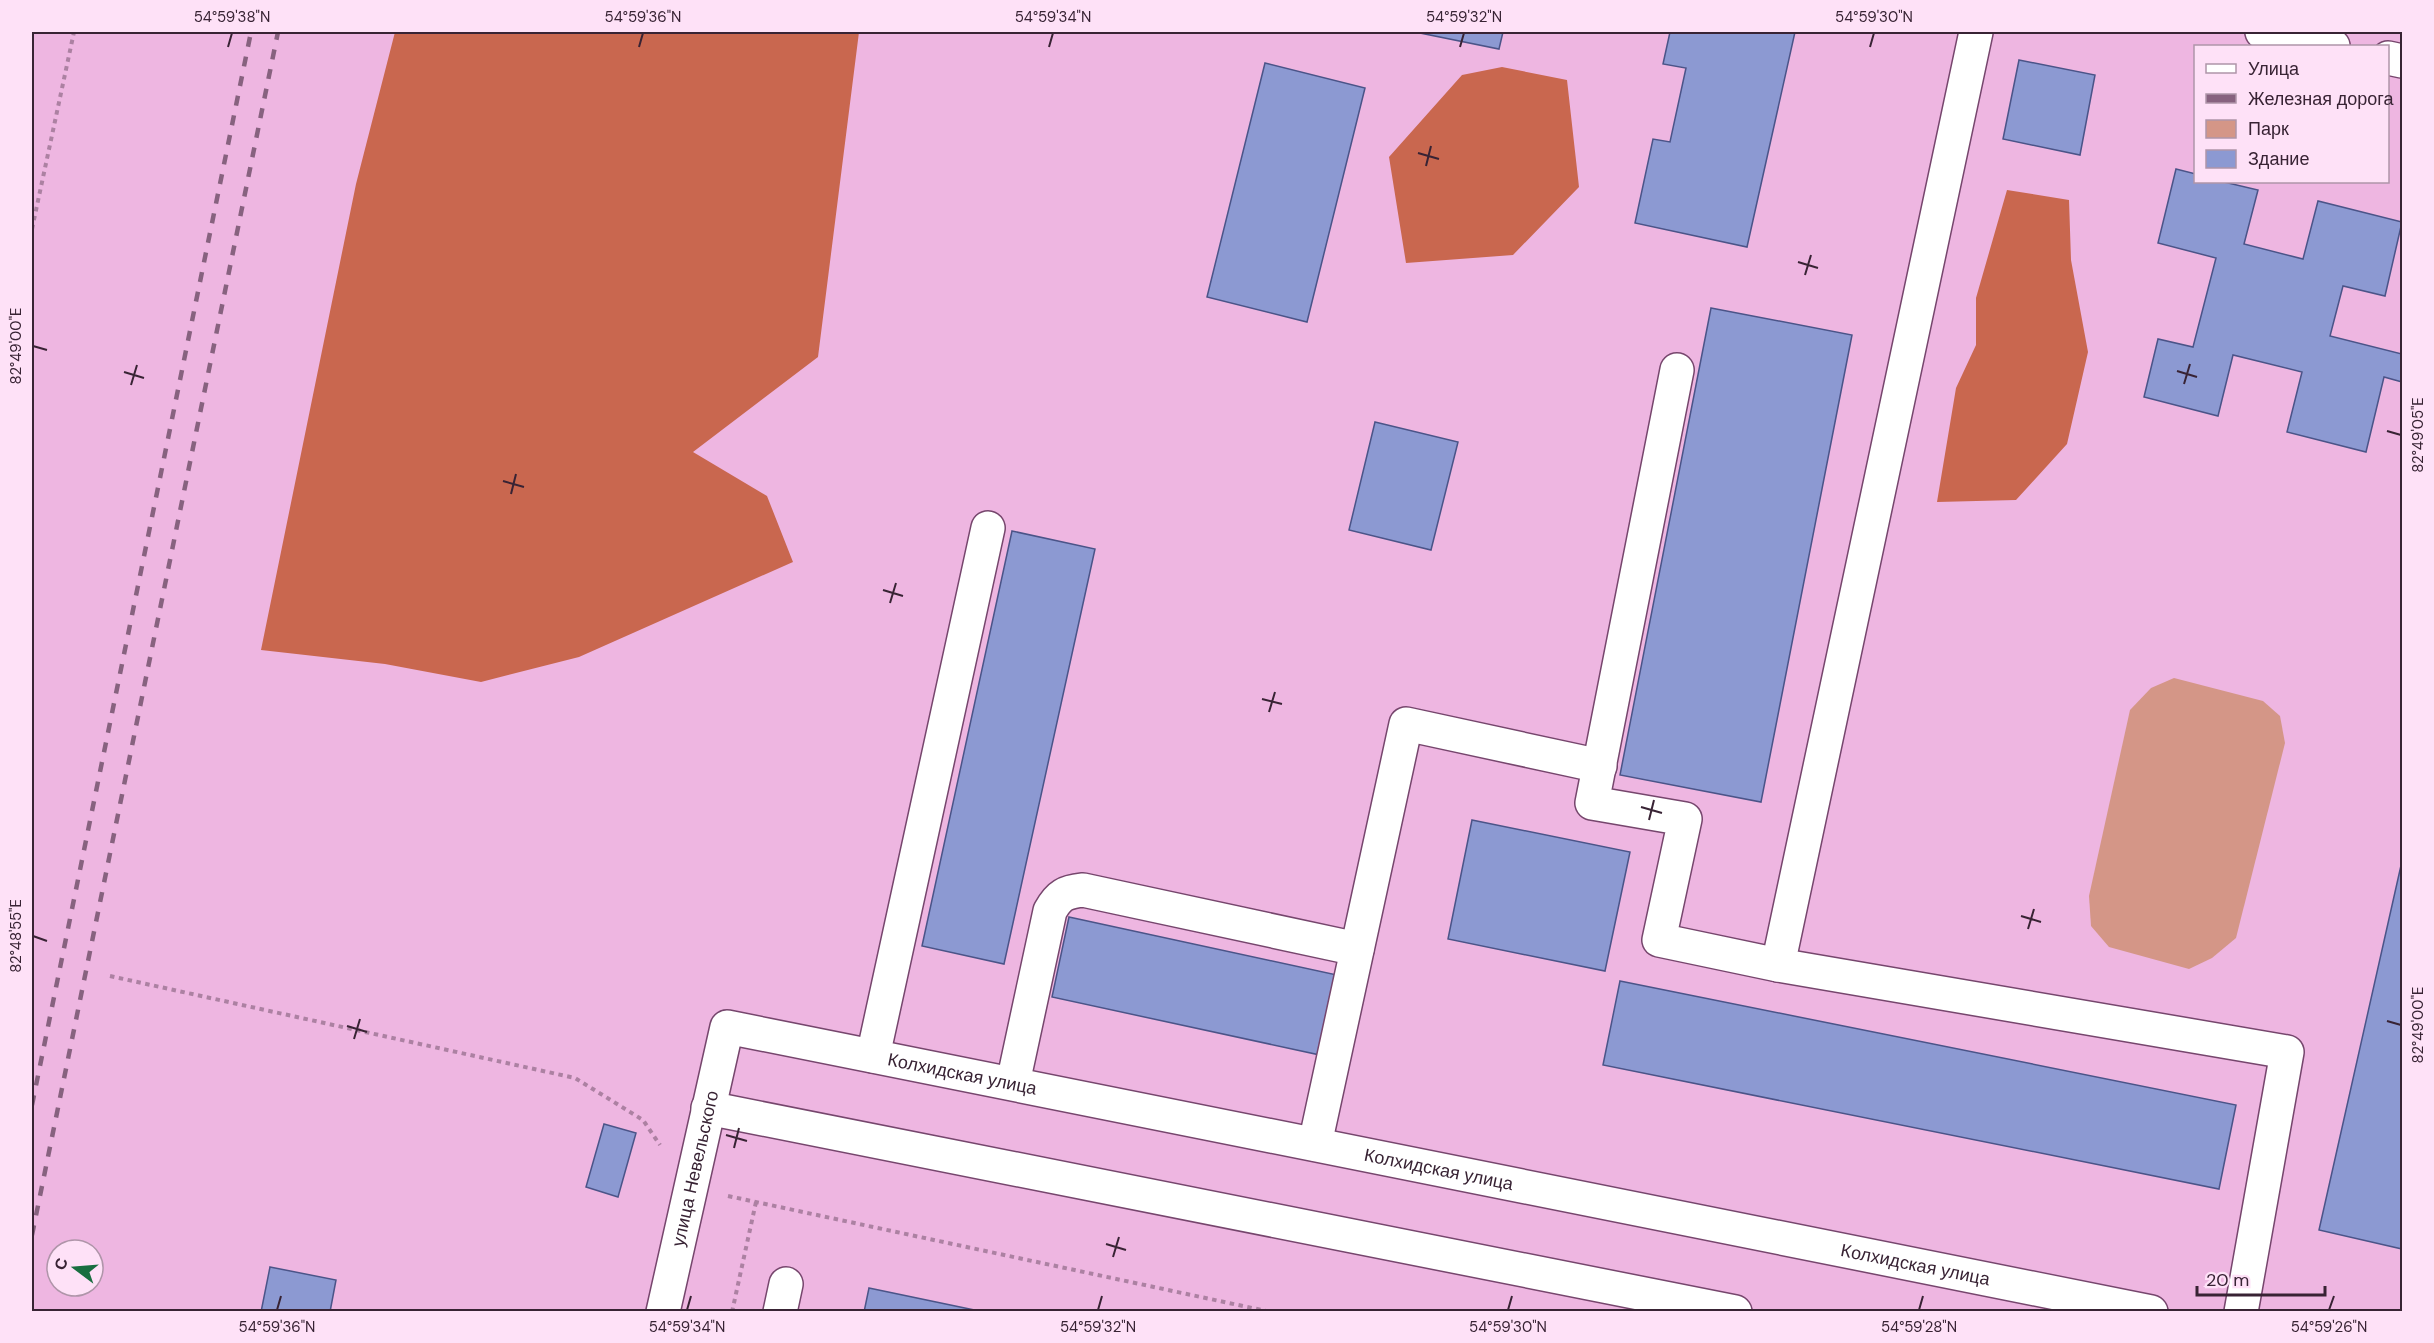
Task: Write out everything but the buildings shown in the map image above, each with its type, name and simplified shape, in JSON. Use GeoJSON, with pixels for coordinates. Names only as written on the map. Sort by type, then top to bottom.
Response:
{"type":"FeatureCollection","features":[{"type":"Feature","properties":{"kind":"street"},"geometry":{"type":"LineString","coordinates":[[1778,964],[1976,32]]}},
{"type":"Feature","properties":{"kind":"street"},"geometry":{"type":"LineString","coordinates":[[2262,32],[2328,45]]}},
{"type":"Feature","properties":{"kind":"street"},"geometry":{"type":"LineString","coordinates":[[1677,370],[1592,802],[1685,819],[1659,939],[1778,964],[2287,1052],[2241,1311]]}},
{"type":"Feature","properties":{"kind":"street"},"geometry":{"type":"LineString","coordinates":[[873,1056],[987,528]]}},
{"type":"Feature","properties":{"kind":"street"},"geometry":{"type":"LineString","coordinates":[[1315,1144],[1406,724],[1600,766]]}},
{"type":"Feature","properties":{"kind":"street"},"geometry":{"type":"LineString","coordinates":[[1013,1083],[1050,911],[1057,898],[1066,891],[1083,890],[1357,949]]}},
{"type":"Feature","properties":{"kind":"street","name":"Колхидская улица"},"geometry":{"type":"LineString","coordinates":[[727,1026],[2151,1311]]}},
{"type":"Feature","properties":{"kind":"street","name":"улица Невельского"},"geometry":{"type":"LineString","coordinates":[[663,1311],[727,1026]]}},
{"type":"Feature","properties":{"kind":"street"},"geometry":{"type":"LineString","coordinates":[[708,1108],[1735,1311]]}},
{"type":"Feature","properties":{"kind":"path"},"geometry":{"type":"LineString","coordinates":[[32,229],[74,32]]}},
{"type":"Feature","properties":{"kind":"path"},"geometry":{"type":"LineString","coordinates":[[732,1311],[756,1202]]}},
{"type":"Feature","properties":{"kind":"green space"},"geometry":{"type":"Polygon","coordinates":[[[2174,678],[2263,701],[2280,716],[2285,743],[2236,938],[2212,958],[2189,969],[2109,947],[2091,926],[2089,896],[2130,710],[2151,688],[2174,678]]]}},
{"type":"Feature","properties":{"kind":"shaded area"},"geometry":{"type":"Polygon","coordinates":[[[395,32],[859,32],[818,357],[693,452],[767,496],[793,562],[579,657],[481,682],[385,664],[261,650],[356,184],[395,32]]]}},
{"type":"Feature","properties":{"kind":"shaded area"},"geometry":{"type":"Polygon","coordinates":[[[1502,67],[1567,80],[1579,187],[1513,255],[1406,263],[1389,157],[1462,75],[1502,67]]]}},
{"type":"Feature","properties":{"kind":"shaded area"},"geometry":{"type":"Polygon","coordinates":[[[2007,190],[2069,200],[2071,260],[2088,352],[2067,444],[2016,500],[1937,502],[1956,388],[1976,345],[1976,298],[2007,190]]]}},
{"type":"Feature","properties":{"kind":"railway"},"geometry":{"type":"LineString","coordinates":[[32,1105],[251,32]]}},
{"type":"Feature","properties":{"kind":"railway"},"geometry":{"type":"LineString","coordinates":[[32,1235],[278,32]]}}]}
